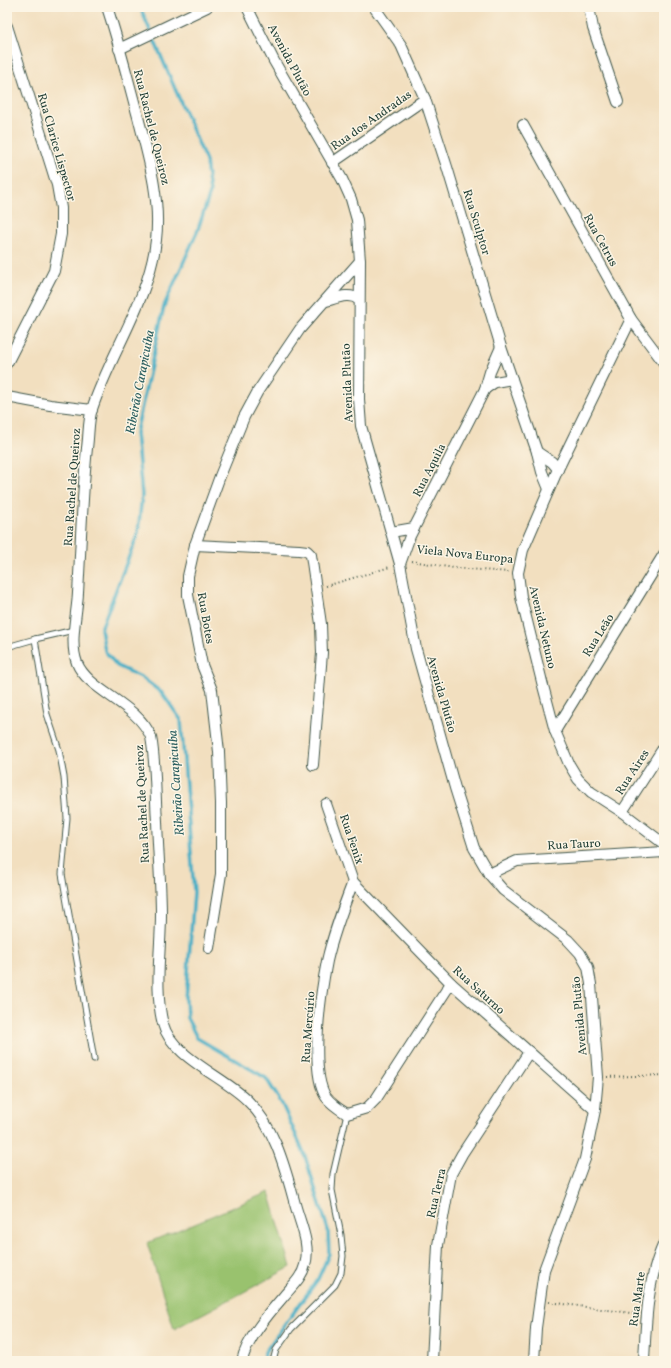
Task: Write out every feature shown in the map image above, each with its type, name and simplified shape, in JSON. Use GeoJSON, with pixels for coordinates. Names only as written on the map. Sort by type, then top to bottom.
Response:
{"type":"FeatureCollection","features":[{"type":"Feature","properties":{"kind":"street","name":"Rua Rachel de Queiroz"},"geometry":{"type":"LineString","coordinates":[[107,7],[149,160],[156,198],[156,240],[149,275],[92,410],[84,473],[74,645],[78,663],[83,672],[90,680],[137,716],[147,727],[151,737],[161,913],[159,971],[160,1015],[163,1027],[168,1037],[180,1050],[242,1095],[264,1120],[284,1164],[304,1236],[307,1249],[305,1266],[298,1280],[275,1306],[246,1348],[242,1361]]}},
{"type":"Feature","properties":{"kind":"street"},"geometry":{"type":"LineString","coordinates":[[119,48],[208,7]]}},
{"type":"Feature","properties":{"kind":"street","name":"Avenida Plutão"},"geometry":{"type":"LineString","coordinates":[[247,7],[274,61],[332,162],[351,199],[357,220],[360,261],[359,399],[364,443],[400,564],[416,649],[455,788],[474,848],[489,874],[503,890],[568,940],[580,953],[588,967],[591,984],[598,1077],[595,1110],[585,1159],[544,1270],[534,1361]]}},
{"type":"Feature","properties":{"kind":"street","name":"Rua Sculptor"},"geometry":{"type":"LineString","coordinates":[[374,7],[401,45],[425,98],[512,379],[538,452],[542,472],[549,489]]}},
{"type":"Feature","properties":{"kind":"street"},"geometry":{"type":"LineString","coordinates":[[589,7],[593,28],[618,102]]}},
{"type":"Feature","properties":{"kind":"street","name":"Rua Clarice Lispector"},"geometry":{"type":"LineString","coordinates":[[7,26],[57,185],[61,208],[61,234],[54,271],[7,363]]}},
{"type":"Feature","properties":{"kind":"street","name":"Rua dos Andradas"},"geometry":{"type":"LineString","coordinates":[[332,162],[425,98]]}},
{"type":"Feature","properties":{"kind":"street","name":"Rua Cetrus"},"geometry":{"type":"LineString","coordinates":[[523,125],[631,319],[664,363]]}},
{"type":"Feature","properties":{"kind":"street","name":"Rua Botes"},"geometry":{"type":"LineString","coordinates":[[209,948],[221,874],[219,752],[212,690],[202,665],[188,594],[188,576],[195,545],[220,476],[244,417],[258,391],[300,329],[360,261]]}},
{"type":"Feature","properties":{"kind":"street"},"geometry":{"type":"LineString","coordinates":[[326,301],[347,296],[355,296],[359,300]]}},
{"type":"Feature","properties":{"kind":"street","name":"Avenida Netuno"},"geometry":{"type":"LineString","coordinates":[[631,319],[549,489],[523,550],[518,573],[521,597],[560,748],[578,779],[591,792],[622,812],[664,844]]}},
{"type":"Feature","properties":{"kind":"street","name":"Rua Aquila"},"geometry":{"type":"LineString","coordinates":[[400,564],[414,528],[485,389],[490,372],[502,347]]}},
{"type":"Feature","properties":{"kind":"street"},"geometry":{"type":"LineString","coordinates":[[485,389],[495,382],[512,379]]}},
{"type":"Feature","properties":{"kind":"street"},"geometry":{"type":"LineString","coordinates":[[7,397],[50,405],[92,410]]}},
{"type":"Feature","properties":{"kind":"street"},"geometry":{"type":"LineString","coordinates":[[538,452],[552,462],[558,469]]}},
{"type":"Feature","properties":{"kind":"street"},"geometry":{"type":"LineString","coordinates":[[391,532],[414,528]]}},
{"type":"Feature","properties":{"kind":"street"},"geometry":{"type":"LineString","coordinates":[[195,545],[307,551],[310,556],[322,624],[322,653],[314,765]]}},
{"type":"Feature","properties":{"kind":"street","name":"Rua Leão"},"geometry":{"type":"LineString","coordinates":[[555,731],[664,554]]}},
{"type":"Feature","properties":{"kind":"street","name":"Rua Aires"},"geometry":{"type":"LineString","coordinates":[[622,812],[664,747]]}},
{"type":"Feature","properties":{"kind":"street","name":"Rua Fenix"},"geometry":{"type":"LineString","coordinates":[[326,804],[353,882]]}},
{"type":"Feature","properties":{"kind":"street","name":"Rua Tauro"},"geometry":{"type":"LineString","coordinates":[[489,874],[517,861],[664,852]]}},
{"type":"Feature","properties":{"kind":"street","name":"Rua Saturno"},"geometry":{"type":"LineString","coordinates":[[353,882],[451,983],[595,1110]]}},
{"type":"Feature","properties":{"kind":"street","name":"Rua Mercúrio"},"geometry":{"type":"LineString","coordinates":[[347,1114],[334,1107],[325,1096],[319,1075],[317,1053],[327,961],[342,910],[353,882]]}},
{"type":"Feature","properties":{"kind":"street"},"geometry":{"type":"LineString","coordinates":[[347,1114],[367,1108],[376,1099],[451,983]]}},
{"type":"Feature","properties":{"kind":"street","name":"Rua Terra"},"geometry":{"type":"LineString","coordinates":[[432,1361],[438,1245],[451,1174],[462,1154],[529,1052]]}},
{"type":"Feature","properties":{"kind":"street","name":"Rua Marte"},"geometry":{"type":"LineString","coordinates":[[644,1361],[646,1315],[654,1271],[664,1243]]}},
{"type":"Feature","properties":{"kind":"lane"},"geometry":{"type":"LineString","coordinates":[[7,647],[75,630]]}},
{"type":"Feature","properties":{"kind":"lane"},"geometry":{"type":"LineString","coordinates":[[35,639],[48,714],[59,750],[64,777],[67,818],[62,874],[94,1058]]}},
{"type":"Feature","properties":{"kind":"lane"},"geometry":{"type":"LineString","coordinates":[[273,1361],[276,1350],[291,1330],[335,1285],[341,1273],[343,1256],[341,1235],[332,1190],[333,1174],[347,1114]]}},
{"type":"Feature","properties":{"kind":"path","name":"Viela Nova Europa"},"geometry":{"type":"LineString","coordinates":[[317,589],[412,561],[454,568],[518,573]]}},
{"type":"Feature","properties":{"kind":"path"},"geometry":{"type":"LineString","coordinates":[[598,1077],[664,1075]]}},
{"type":"Feature","properties":{"kind":"path"},"geometry":{"type":"LineString","coordinates":[[540,1300],[646,1315]]}},
{"type":"Feature","properties":{"kind":"green space"},"geometry":{"type":"Polygon","coordinates":[[[269,1192],[291,1267],[174,1329],[147,1243],[269,1192]]]}},
{"type":"Feature","properties":{"kind":"waterway","name":"Ribeirão Carapicuíba"},"geometry":{"type":"LineString","coordinates":[[140,7],[206,161],[210,193],[197,232],[164,306],[136,433],[142,495],[138,533],[101,629],[105,651],[117,666],[141,677],[162,693],[181,720],[194,892],[186,999],[187,1018],[197,1038],[266,1078],[282,1104],[304,1153],[328,1230],[329,1254],[318,1279],[265,1352],[264,1361]]}}]}
